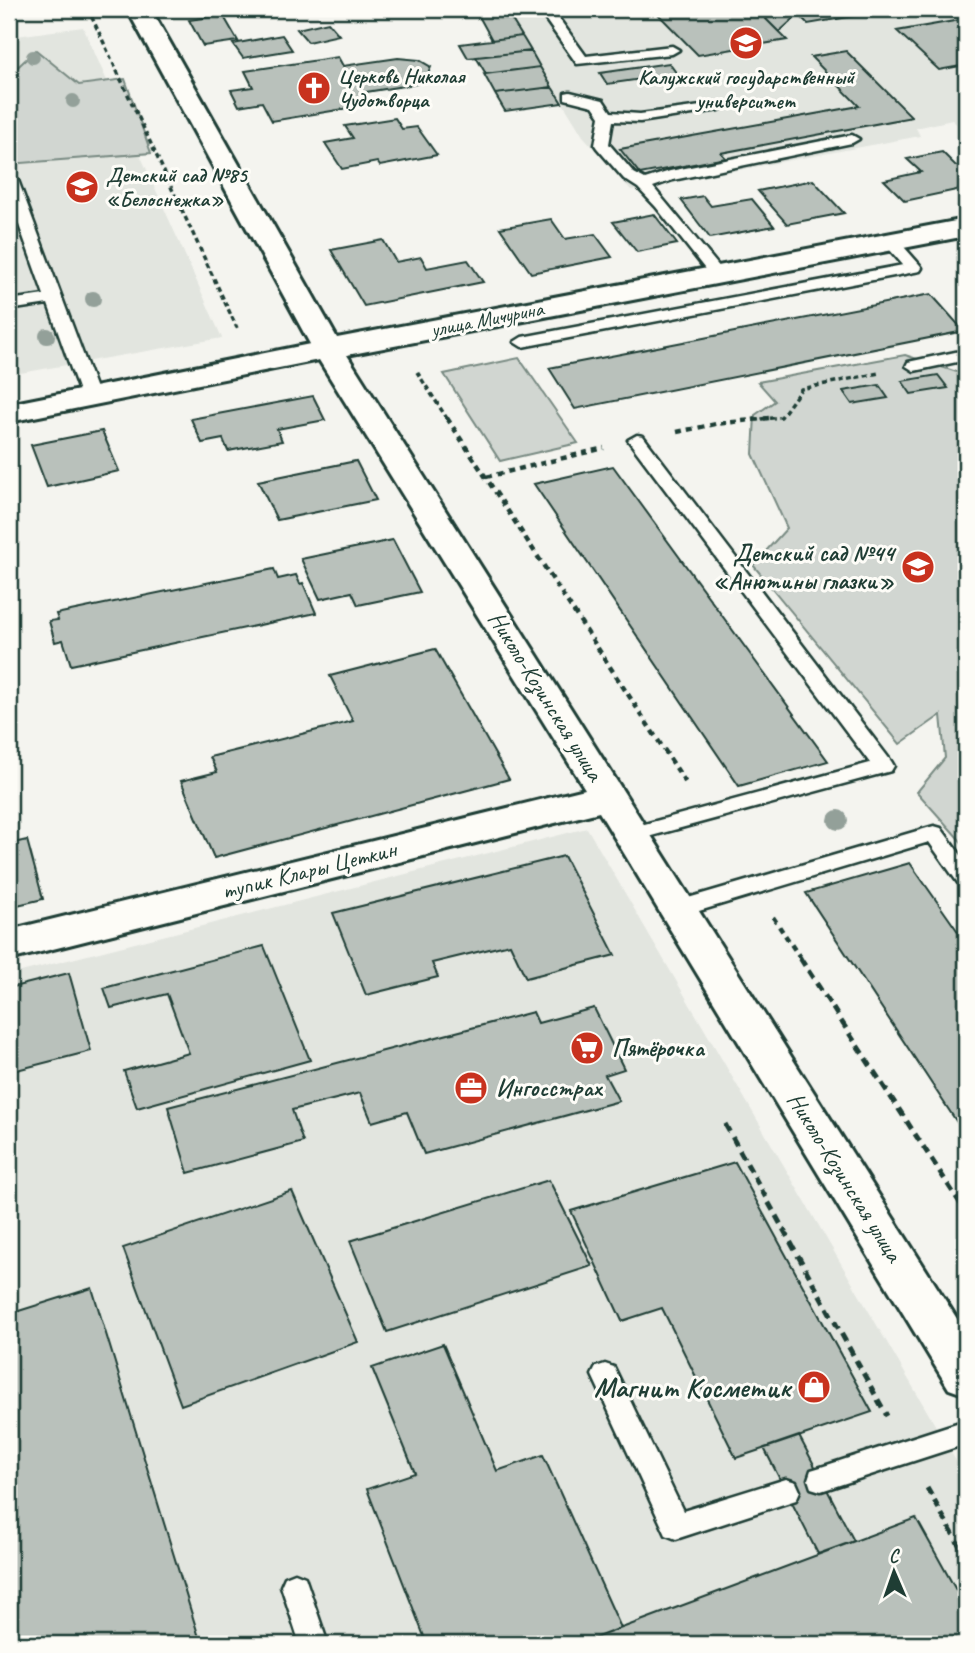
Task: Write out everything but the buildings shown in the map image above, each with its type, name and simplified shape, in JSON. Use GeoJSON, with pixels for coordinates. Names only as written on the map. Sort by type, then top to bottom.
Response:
{"type":"FeatureCollection","features":[{"type":"Feature","properties":{"kind":"street","name":"Николо-Козинская улица"},"geometry":{"type":"LineString","coordinates":[[139,9],[328,349],[633,834],[966,1374]]}},
{"type":"Feature","properties":{"kind":"street","name":"улица Мичурина"},"geometry":{"type":"LineString","coordinates":[[9,413],[328,349],[966,228]]}},
{"type":"Feature","properties":{"kind":"street","name":"тупик Клары Цеткин"},"geometry":{"type":"LineString","coordinates":[[9,945],[609,796]]}},
{"type":"Feature","properties":{"kind":"lane"},"geometry":{"type":"LineString","coordinates":[[545,9],[582,61],[672,50]]}},
{"type":"Feature","properties":{"kind":"lane"},"geometry":{"type":"LineString","coordinates":[[570,96],[598,103],[607,116],[602,145],[629,176],[643,185],[718,275]]}},
{"type":"Feature","properties":{"kind":"lane"},"geometry":{"type":"LineString","coordinates":[[607,116],[640,118],[719,106]]}},
{"type":"Feature","properties":{"kind":"lane"},"geometry":{"type":"LineString","coordinates":[[643,185],[670,176],[852,139]]}},
{"type":"Feature","properties":{"kind":"lane"},"geometry":{"type":"LineString","coordinates":[[10,180],[90,397]]}},
{"type":"Feature","properties":{"kind":"lane"},"geometry":{"type":"LineString","coordinates":[[523,342],[914,268],[891,242]]}},
{"type":"Feature","properties":{"kind":"lane"},"geometry":{"type":"LineString","coordinates":[[9,305],[53,298]]}},
{"type":"Feature","properties":{"kind":"lane"},"geometry":{"type":"LineString","coordinates":[[914,366],[960,356],[966,360]]}},
{"type":"Feature","properties":{"kind":"lane"},"geometry":{"type":"LineString","coordinates":[[633,834],[884,766],[637,440]]}},
{"type":"Feature","properties":{"kind":"lane"},"geometry":{"type":"LineString","coordinates":[[679,909],[934,833],[966,878]]}},
{"type":"Feature","properties":{"kind":"lane"},"geometry":{"type":"LineString","coordinates":[[605,1375],[676,1526],[786,1491]]}},
{"type":"Feature","properties":{"kind":"lane"},"geometry":{"type":"LineString","coordinates":[[821,1479],[966,1432]]}},
{"type":"Feature","properties":{"kind":"lane"},"geometry":{"type":"LineString","coordinates":[[295,1586],[314,1644]]}},
{"type":"Feature","properties":{"kind":"path"},"geometry":{"type":"LineString","coordinates":[[88,9],[241,337]]}},
{"type":"Feature","properties":{"kind":"path"},"geometry":{"type":"LineString","coordinates":[[394,337],[706,815]]}},
{"type":"Feature","properties":{"kind":"path"},"geometry":{"type":"LineString","coordinates":[[486,477],[637,440],[716,424],[781,417],[801,389],[914,366]]}},
{"type":"Feature","properties":{"kind":"path"},"geometry":{"type":"LineString","coordinates":[[754,887],[966,1212]]}},
{"type":"Feature","properties":{"kind":"path"},"geometry":{"type":"LineString","coordinates":[[725,1125],[966,1557]]}},
{"type":"Feature","properties":{"kind":"shaded area"},"geometry":{"type":"Polygon","coordinates":[[[505,9],[966,9],[966,133],[952,120],[916,128],[920,136],[631,190],[583,136],[505,9]]]}},
{"type":"Feature","properties":{"kind":"shaded area","name":"Детский сад №85 «Белоснежка»"},"geometry":{"type":"Polygon","coordinates":[[[83,27],[222,338],[9,375],[9,37],[83,27]]]}},
{"type":"Feature","properties":{"kind":"shaded area"},"geometry":{"type":"Polygon","coordinates":[[[36,50],[79,85],[125,79],[151,153],[9,164],[9,75],[36,50]]]}},
{"type":"Feature","properties":{"kind":"shaded area"},"geometry":{"type":"Polygon","coordinates":[[[905,355],[966,375],[966,847],[917,792],[945,758],[941,715],[900,744],[753,565],[787,528],[753,454],[755,415],[775,401],[758,382],[905,355]]]}},
{"type":"Feature","properties":{"kind":"shaded area"},"geometry":{"type":"Polygon","coordinates":[[[519,358],[578,443],[500,461],[444,374],[519,358]]]}},
{"type":"Feature","properties":{"kind":"shaded area"},"geometry":{"type":"Polygon","coordinates":[[[587,828],[966,1478],[966,1644],[9,1644],[9,975],[587,828]]]}},
{"type":"Feature","properties":{"kind":"place","name":"Калужский государственный университет"},"geometry":{"type":"Point","coordinates":[746,43]}},
{"type":"Feature","properties":{"kind":"place","name":"Церковь Николая Чудотворца"},"geometry":{"type":"Point","coordinates":[314,88]}},
{"type":"Feature","properties":{"kind":"place","name":"Детский сад №85 «Белоснежка»"},"geometry":{"type":"Point","coordinates":[82,187]}},
{"type":"Feature","properties":{"kind":"place","name":"Детский сад №44 «Анютины глазки»"},"geometry":{"type":"Point","coordinates":[918,567]}},
{"type":"Feature","properties":{"kind":"place","name":"Пятёрочка"},"geometry":{"type":"Point","coordinates":[587,1048]}},
{"type":"Feature","properties":{"kind":"place","name":"Ингосстрах"},"geometry":{"type":"Point","coordinates":[471,1088]}},
{"type":"Feature","properties":{"kind":"place","name":"Магнит Косметик"},"geometry":{"type":"Point","coordinates":[814,1387]}}]}
